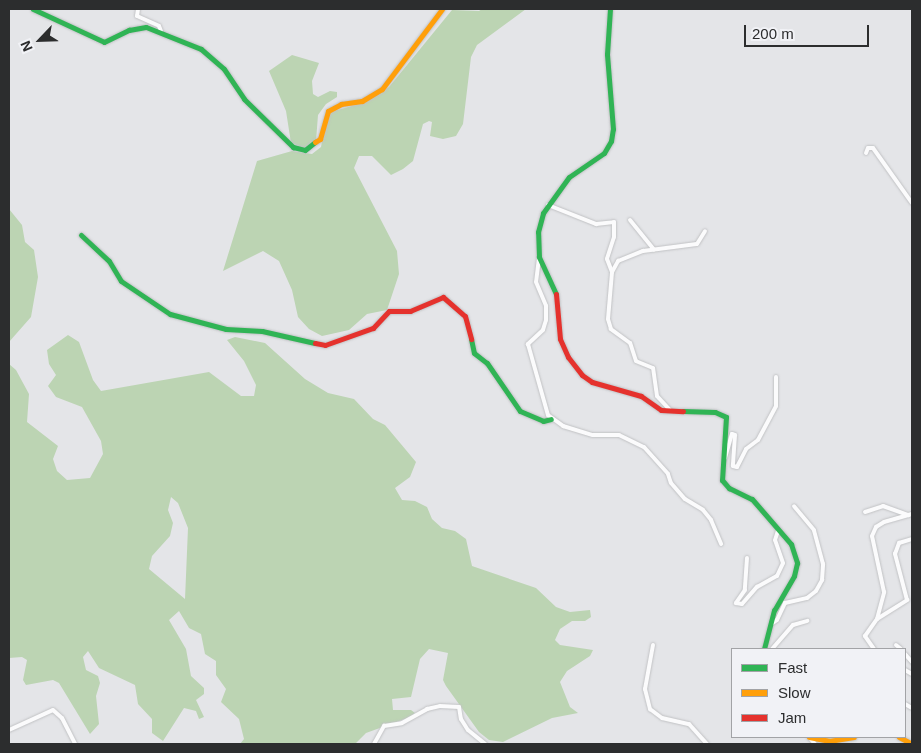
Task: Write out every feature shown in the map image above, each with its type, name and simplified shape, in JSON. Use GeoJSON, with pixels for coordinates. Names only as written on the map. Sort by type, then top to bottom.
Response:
{"type":"FeatureCollection","features":[{"type":"Feature","properties":{"kind":"street"},"geometry":{"type":"LineString","coordinates":[[33,9],[104,42],[137,28],[161,30],[208,54],[268,124],[292,147],[305,150],[320,139],[328,111],[341,104],[369,98],[388,83],[442,9]]}},
{"type":"Feature","properties":{"kind":"street"},"geometry":{"type":"LineString","coordinates":[[138,9],[137,16],[159,26],[161,30]]}},
{"type":"Feature","properties":{"kind":"street"},"geometry":{"type":"LineString","coordinates":[[610,9],[607,54],[613,129],[611,142],[604,153],[572,175],[548,205],[538,225],[539,257],[536,282],[546,306],[546,320],[543,330],[528,344],[543,405],[551,419],[563,426],[594,436],[619,436],[644,447],[668,474],[684,499],[707,515],[721,544]]}},
{"type":"Feature","properties":{"kind":"street"},"geometry":{"type":"LineString","coordinates":[[866,153],[868,148],[873,148],[912,203]]}},
{"type":"Feature","properties":{"kind":"street"},"geometry":{"type":"LineString","coordinates":[[548,205],[596,224],[614,222],[614,237],[607,259],[612,272]]}},
{"type":"Feature","properties":{"kind":"street"},"geometry":{"type":"LineString","coordinates":[[630,220],[654,250]]}},
{"type":"Feature","properties":{"kind":"street"},"geometry":{"type":"LineString","coordinates":[[671,412],[657,396],[653,368],[636,362],[630,343],[611,329],[608,319],[612,272],[618,261],[654,250],[697,244],[705,231]]}},
{"type":"Feature","properties":{"kind":"street"},"geometry":{"type":"LineString","coordinates":[[82,234],[89,245],[109,261],[131,290],[170,314],[226,329],[262,331],[326,345],[373,328],[389,311],[410,311],[443,297],[465,316],[474,353],[486,364],[520,411],[543,421],[551,419]]}},
{"type":"Feature","properties":{"kind":"street"},"geometry":{"type":"LineString","coordinates":[[539,257],[556,290],[560,339],[576,369],[592,382],[638,394],[661,410],[671,412],[716,412],[726,417],[721,472],[725,484],[752,499],[790,544],[796,567],[794,576],[776,603],[764,648]]}},
{"type":"Feature","properties":{"kind":"street"},"geometry":{"type":"LineString","coordinates":[[721,472],[732,434],[736,435],[733,466],[737,467],[746,449],[758,440],[776,406],[776,377]]}},
{"type":"Feature","properties":{"kind":"street"},"geometry":{"type":"LineString","coordinates":[[770,624],[777,620],[785,603],[807,598],[816,591],[822,580],[823,564],[814,530],[794,506]]}},
{"type":"Feature","properties":{"kind":"street"},"geometry":{"type":"LineString","coordinates":[[865,512],[883,506],[910,515]]}},
{"type":"Feature","properties":{"kind":"street"},"geometry":{"type":"LineString","coordinates":[[873,648],[864,639],[877,619],[884,592],[872,536],[880,524],[910,515]]}},
{"type":"Feature","properties":{"kind":"street"},"geometry":{"type":"LineString","coordinates":[[747,558],[744,590],[736,603],[742,604],[757,587],[777,576],[783,562],[775,540],[778,531]]}},
{"type":"Feature","properties":{"kind":"street"},"geometry":{"type":"LineString","coordinates":[[877,619],[907,600],[895,551],[899,544],[912,539]]}},
{"type":"Feature","properties":{"kind":"street"},"geometry":{"type":"LineString","coordinates":[[773,648],[793,625],[807,621]]}},
{"type":"Feature","properties":{"kind":"street"},"geometry":{"type":"LineString","coordinates":[[653,645],[645,689],[650,710],[662,718],[689,724],[707,744]]}},
{"type":"Feature","properties":{"kind":"street"},"geometry":{"type":"LineString","coordinates":[[896,645],[900,648]]}},
{"type":"Feature","properties":{"kind":"street"},"geometry":{"type":"LineString","coordinates":[[374,744],[384,726],[402,723],[427,709],[440,706],[459,707],[461,719],[468,730],[485,744]]}},
{"type":"Feature","properties":{"kind":"street"},"geometry":{"type":"LineString","coordinates":[[9,730],[53,710],[62,718],[75,744]]}},
{"type":"Feature","properties":{"kind":"street"},"geometry":{"type":"LineString","coordinates":[[814,738],[829,741],[848,738]]}},
{"type":"Feature","properties":{"kind":"street"},"geometry":{"type":"LineString","coordinates":[[901,738],[912,744]]}},
{"type":"Feature","properties":{"kind":"green space"},"geometry":{"type":"Polygon","coordinates":[[[482,9],[526,9],[477,45],[471,57],[463,124],[456,136],[443,139],[430,136],[432,122],[429,121],[423,124],[413,161],[403,169],[391,175],[372,156],[359,156],[354,168],[397,251],[399,274],[387,310],[367,314],[349,330],[322,336],[309,329],[298,317],[292,290],[279,261],[263,251],[223,271],[257,161],[292,151],[312,154],[321,147],[326,118],[330,112],[363,103],[389,87],[452,10],[479,11],[482,9]]]}},
{"type":"Feature","properties":{"kind":"green space"},"geometry":{"type":"Polygon","coordinates":[[[292,55],[319,63],[312,81],[313,94],[318,97],[330,91],[337,92],[337,97],[326,104],[318,115],[316,141],[304,148],[291,143],[286,111],[269,71],[292,55]]]}},
{"type":"Feature","properties":{"kind":"green space"},"geometry":{"type":"Polygon","coordinates":[[[9,209],[22,225],[25,242],[34,250],[38,277],[31,317],[9,342],[9,209]]]}},
{"type":"Feature","properties":{"kind":"green space"},"geometry":{"type":"Polygon","coordinates":[[[68,335],[79,342],[93,380],[101,391],[209,372],[241,396],[254,396],[256,385],[244,361],[227,340],[235,337],[265,343],[305,379],[328,393],[354,399],[373,419],[385,425],[416,462],[410,477],[395,488],[402,500],[415,501],[427,507],[432,519],[442,528],[455,531],[466,539],[472,566],[536,588],[556,607],[570,612],[590,610],[591,617],[585,621],[572,621],[560,629],[555,640],[560,645],[593,650],[590,656],[567,671],[560,682],[570,707],[578,713],[552,718],[503,742],[489,740],[479,732],[443,680],[448,653],[429,649],[420,659],[411,697],[392,699],[393,710],[411,710],[415,713],[410,717],[366,733],[355,744],[240,744],[244,739],[239,719],[221,702],[226,689],[216,675],[216,661],[205,654],[201,634],[189,628],[179,611],[169,620],[186,649],[191,676],[204,688],[204,694],[196,700],[204,717],[199,719],[196,711],[184,708],[163,741],[152,733],[152,719],[138,704],[135,685],[99,668],[88,651],[83,657],[86,670],[98,676],[100,683],[96,696],[99,724],[90,734],[59,683],[53,680],[26,685],[23,680],[27,660],[22,657],[9,658],[9,364],[16,370],[29,394],[27,422],[58,446],[53,459],[57,471],[67,480],[90,478],[103,454],[101,441],[82,407],[56,397],[48,386],[56,375],[49,364],[47,350],[68,335]],[[171,497],[168,510],[173,523],[170,536],[152,556],[149,569],[185,599],[188,528],[178,503],[171,497]]]}},
{"type":"Feature","properties":{"kind":"traffic: fast"},"geometry":{"type":"LineString","coordinates":[[33,9],[104,42],[129,30],[146,27],[201,49],[224,69],[244,99],[293,147],[305,150],[315,142]]}},
{"type":"Feature","properties":{"kind":"traffic: fast"},"geometry":{"type":"LineString","coordinates":[[556,294],[539,257],[538,232],[543,213],[569,177],[604,153],[611,141],[613,129],[607,54],[610,9]]}},
{"type":"Feature","properties":{"kind":"traffic: fast"},"geometry":{"type":"LineString","coordinates":[[81,235],[109,261],[121,281],[170,314],[226,329],[262,331],[315,343]]}},
{"type":"Feature","properties":{"kind":"traffic: fast"},"geometry":{"type":"LineString","coordinates":[[471,339],[474,353],[487,363],[520,411],[543,421],[551,419]]}},
{"type":"Feature","properties":{"kind":"traffic: fast"},"geometry":{"type":"LineString","coordinates":[[683,411],[715,412],[726,417],[722,480],[729,488],[752,499],[791,544],[797,563],[794,576],[774,610],[764,648]]}},
{"type":"Feature","properties":{"kind":"traffic: slow"},"geometry":{"type":"LineString","coordinates":[[315,142],[320,139],[328,111],[341,104],[362,101],[382,89],[442,9]]}},
{"type":"Feature","properties":{"kind":"traffic: slow"},"geometry":{"type":"LineString","coordinates":[[814,738],[829,741],[848,738]]}},
{"type":"Feature","properties":{"kind":"traffic: slow"},"geometry":{"type":"LineString","coordinates":[[901,738],[912,744]]}},
{"type":"Feature","properties":{"kind":"traffic: jam"},"geometry":{"type":"LineString","coordinates":[[556,294],[560,339],[568,357],[582,375],[592,382],[641,396],[661,410],[683,411]]}},
{"type":"Feature","properties":{"kind":"traffic: jam"},"geometry":{"type":"LineString","coordinates":[[315,343],[325,345],[373,328],[389,311],[410,311],[443,297],[465,316],[471,339]]}}]}
